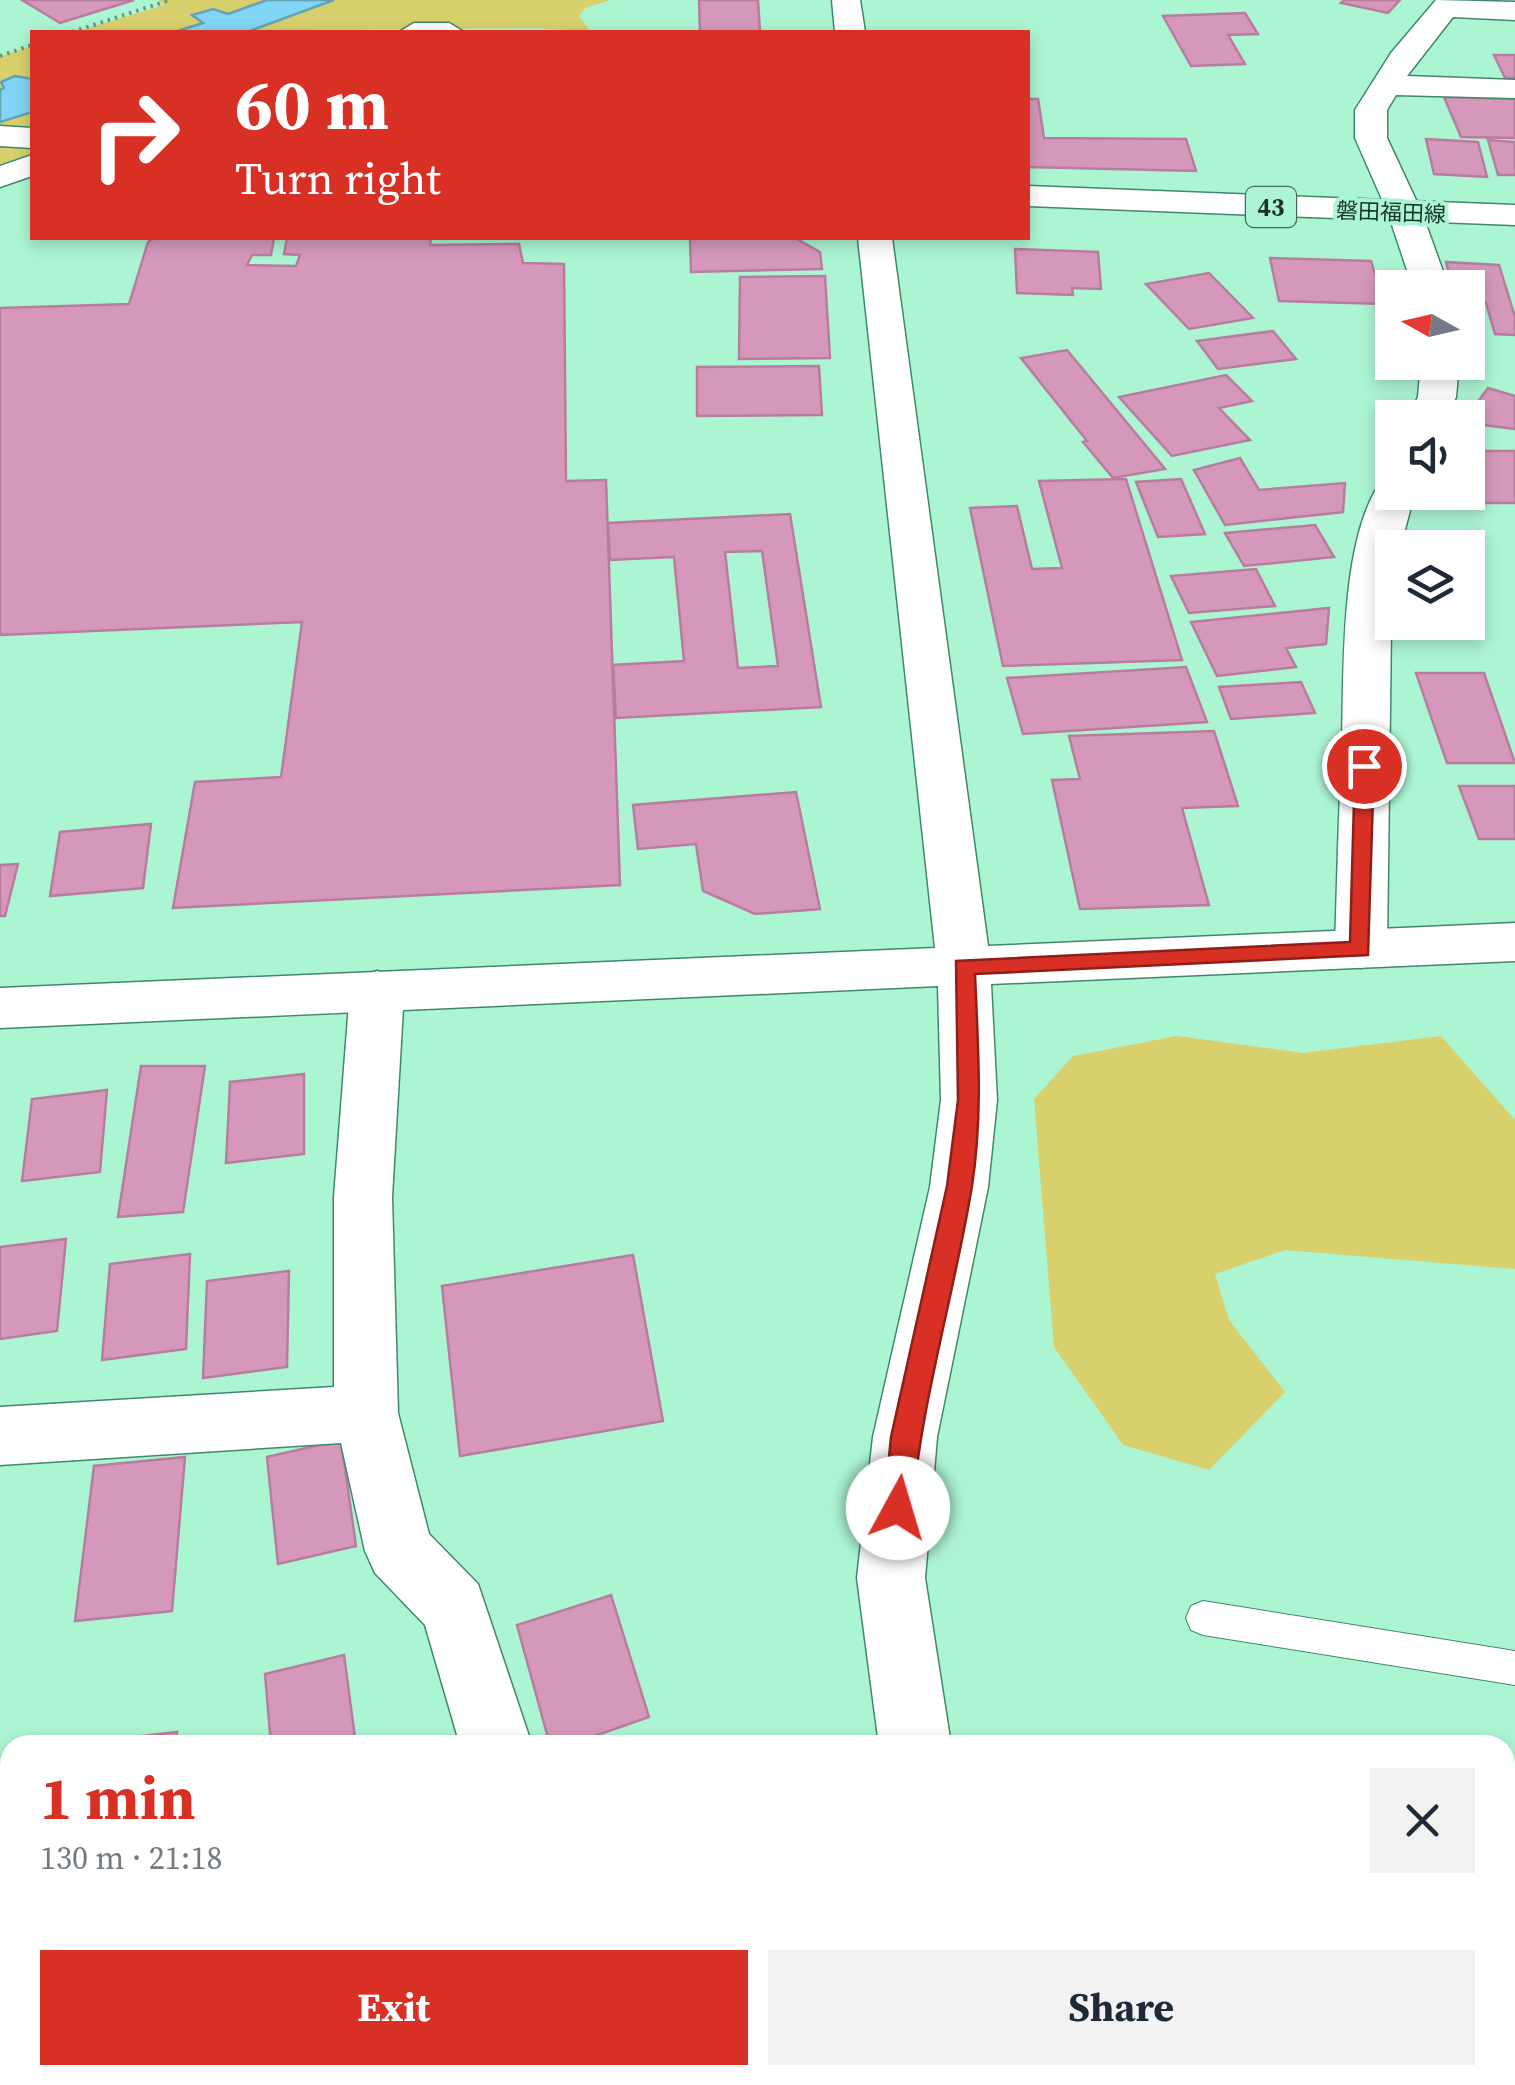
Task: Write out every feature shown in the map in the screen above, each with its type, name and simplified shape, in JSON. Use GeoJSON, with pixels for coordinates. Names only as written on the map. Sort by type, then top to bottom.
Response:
{"type":"FeatureCollection","features":[{"type":"Feature","properties":{"kind":"street"},"geometry":{"type":"LineString","coordinates":[[846,0],[850,30]]}},
{"type":"Feature","properties":{"kind":"street"},"geometry":{"type":"LineString","coordinates":[[1425,270],[1406,213],[1371,138],[1371,110],[1384,85],[1447,4],[1515,12]]}},
{"type":"Feature","properties":{"kind":"street"},"geometry":{"type":"LineString","coordinates":[[1384,85],[1515,89]]}},
{"type":"Feature","properties":{"kind":"street"},"geometry":{"type":"LineString","coordinates":[[0,177],[24,144]]}},
{"type":"Feature","properties":{"kind":"street","name":"磐田福田線"},"geometry":{"type":"LineString","coordinates":[[1030,196],[1515,215]]}},
{"type":"Feature","properties":{"kind":"street"},"geometry":{"type":"LineString","coordinates":[[875,240],[964,966],[969,1100],[960,1186],[905,1437],[890,1578],[913,1735]]}},
{"type":"Feature","properties":{"kind":"street"},"geometry":{"type":"LineString","coordinates":[[1361,949],[1368,620],[1382,526],[1388,510]]}},
{"type":"Feature","properties":{"kind":"street"},"geometry":{"type":"LineString","coordinates":[[0,1008],[1515,942]]}},
{"type":"Feature","properties":{"kind":"street"},"geometry":{"type":"LineString","coordinates":[[377,992],[363,1197],[366,1412],[399,1551],[454,1607],[493,1735]]}},
{"type":"Feature","properties":{"kind":"street"},"geometry":{"type":"LineString","coordinates":[[0,1436],[366,1412]]}},
{"type":"Feature","properties":{"kind":"lane"},"geometry":{"type":"LineString","coordinates":[[1203,1618],[1515,1668]]}},
{"type":"Feature","properties":{"kind":"path"},"geometry":{"type":"LineString","coordinates":[[78,30],[170,0]]}},
{"type":"Feature","properties":{"kind":"path"},"geometry":{"type":"LineString","coordinates":[[0,56],[30,47]]}},
{"type":"Feature","properties":{"kind":"shaded area"},"geometry":{"type":"Polygon","coordinates":[[[158,0],[611,0],[585,8],[579,16],[590,30],[82,30],[164,5],[158,0]]]}},
{"type":"Feature","properties":{"kind":"shaded area"},"geometry":{"type":"Polygon","coordinates":[[[30,47],[30,164],[0,175],[0,56],[30,47]]]}},
{"type":"Feature","properties":{"kind":"shaded area"},"geometry":{"type":"Polygon","coordinates":[[[1177,1036],[1303,1053],[1441,1036],[1515,1120],[1515,1269],[1285,1250],[1215,1274],[1229,1320],[1285,1392],[1209,1470],[1123,1445],[1054,1347],[1034,1099],[1073,1056],[1177,1036]]]}},
{"type":"Feature","properties":{"kind":"water"},"geometry":{"type":"Polygon","coordinates":[[[267,0],[334,0],[252,30],[180,30],[203,23],[192,15],[213,9],[228,14],[267,0]]]}},
{"type":"Feature","properties":{"kind":"water"},"geometry":{"type":"Polygon","coordinates":[[[15,76],[30,79],[30,113],[0,122],[0,90],[4,88],[1,82],[15,76]]]}},
{"type":"Feature","properties":{"kind":"building"},"geometry":{"type":"Polygon","coordinates":[[[22,0],[134,0],[60,23],[22,0]]]}},
{"type":"Feature","properties":{"kind":"building"},"geometry":{"type":"Polygon","coordinates":[[[699,0],[758,0],[760,30],[700,30],[699,0]]]}},
{"type":"Feature","properties":{"kind":"building"},"geometry":{"type":"Polygon","coordinates":[[[1400,0],[1388,13],[1341,3],[1400,0]]]}},
{"type":"Feature","properties":{"kind":"building"},"geometry":{"type":"Polygon","coordinates":[[[1245,13],[1258,34],[1228,35],[1245,64],[1191,66],[1163,16],[1245,13]]]}},
{"type":"Feature","properties":{"kind":"building"},"geometry":{"type":"Polygon","coordinates":[[[1494,55],[1515,55],[1515,78],[1505,78],[1494,55]]]}},
{"type":"Feature","properties":{"kind":"building"},"geometry":{"type":"Polygon","coordinates":[[[1444,97],[1515,99],[1515,138],[1461,137],[1444,97]]]}},
{"type":"Feature","properties":{"kind":"building"},"geometry":{"type":"Polygon","coordinates":[[[1030,99],[1038,99],[1044,138],[1186,139],[1196,171],[1030,167],[1030,99]]]}},
{"type":"Feature","properties":{"kind":"building"},"geometry":{"type":"Polygon","coordinates":[[[1426,139],[1478,142],[1487,177],[1434,174],[1426,139]]]}},
{"type":"Feature","properties":{"kind":"building"},"geometry":{"type":"Polygon","coordinates":[[[1488,140],[1515,142],[1515,175],[1498,175],[1488,140]]]}},
{"type":"Feature","properties":{"kind":"building"},"geometry":{"type":"Polygon","coordinates":[[[274,240],[271,255],[252,255],[247,265],[296,266],[300,255],[284,254],[287,240],[519,244],[523,263],[564,264],[566,481],[606,480],[620,885],[173,908],[195,782],[281,777],[302,622],[0,635],[0,308],[129,304],[148,242],[274,240]]]}},
{"type":"Feature","properties":{"kind":"building"},"geometry":{"type":"Polygon","coordinates":[[[690,240],[799,240],[820,252],[822,269],[691,272],[690,240]]]}},
{"type":"Feature","properties":{"kind":"building"},"geometry":{"type":"Polygon","coordinates":[[[1015,249],[1098,252],[1101,289],[1072,288],[1073,295],[1017,293],[1015,249]]]}},
{"type":"Feature","properties":{"kind":"building"},"geometry":{"type":"Polygon","coordinates":[[[1270,258],[1371,261],[1375,304],[1279,301],[1270,258]]]}},
{"type":"Feature","properties":{"kind":"building"},"geometry":{"type":"Polygon","coordinates":[[[1446,262],[1499,265],[1515,317],[1515,335],[1495,334],[1485,303],[1485,270],[1448,270],[1446,262]]]}},
{"type":"Feature","properties":{"kind":"building"},"geometry":{"type":"Polygon","coordinates":[[[1209,273],[1253,318],[1189,329],[1146,284],[1209,273]]]}},
{"type":"Feature","properties":{"kind":"building"},"geometry":{"type":"Polygon","coordinates":[[[825,276],[830,358],[739,359],[740,277],[825,276]]]}},
{"type":"Feature","properties":{"kind":"building"},"geometry":{"type":"Polygon","coordinates":[[[1273,331],[1296,359],[1218,369],[1197,341],[1273,331]]]}},
{"type":"Feature","properties":{"kind":"building"},"geometry":{"type":"Polygon","coordinates":[[[1067,350],[1165,469],[1113,478],[1021,358],[1067,350]]]}},
{"type":"Feature","properties":{"kind":"building"},"geometry":{"type":"Polygon","coordinates":[[[819,366],[822,415],[697,416],[697,367],[819,366]]]}},
{"type":"Feature","properties":{"kind":"building"},"geometry":{"type":"Polygon","coordinates":[[[1226,375],[1252,401],[1219,408],[1250,440],[1172,456],[1119,397],[1226,375]]]}},
{"type":"Feature","properties":{"kind":"building"},"geometry":{"type":"Polygon","coordinates":[[[1488,388],[1515,396],[1515,429],[1485,425],[1485,400],[1479,400],[1488,388]]]}},
{"type":"Feature","properties":{"kind":"building"},"geometry":{"type":"Polygon","coordinates":[[[1485,451],[1515,451],[1515,503],[1485,503],[1485,451]]]}},
{"type":"Feature","properties":{"kind":"building"},"geometry":{"type":"Polygon","coordinates":[[[1240,458],[1259,490],[1345,483],[1343,512],[1225,525],[1194,470],[1240,458]]]}},
{"type":"Feature","properties":{"kind":"building"},"geometry":{"type":"Polygon","coordinates":[[[1126,479],[1182,660],[1003,666],[970,508],[1017,506],[1032,569],[1062,568],[1039,481],[1126,479]]]}},
{"type":"Feature","properties":{"kind":"building"},"geometry":{"type":"Polygon","coordinates":[[[1181,479],[1205,534],[1158,537],[1136,482],[1181,479]]]}},
{"type":"Feature","properties":{"kind":"building"},"geometry":{"type":"Polygon","coordinates":[[[790,514],[821,707],[616,718],[613,665],[684,661],[674,557],[610,560],[608,523],[790,514]],[[762,551],[725,552],[738,668],[778,666],[762,551]]]}},
{"type":"Feature","properties":{"kind":"building"},"geometry":{"type":"Polygon","coordinates":[[[1315,525],[1334,557],[1244,566],[1225,533],[1315,525]]]}},
{"type":"Feature","properties":{"kind":"building"},"geometry":{"type":"Polygon","coordinates":[[[1256,569],[1275,606],[1189,613],[1171,576],[1256,569]]]}},
{"type":"Feature","properties":{"kind":"building"},"geometry":{"type":"Polygon","coordinates":[[[1329,608],[1326,644],[1286,648],[1296,667],[1217,676],[1191,622],[1329,608]]]}},
{"type":"Feature","properties":{"kind":"building"},"geometry":{"type":"Polygon","coordinates":[[[1186,667],[1207,722],[1023,734],[1007,678],[1186,667]]]}},
{"type":"Feature","properties":{"kind":"building"},"geometry":{"type":"Polygon","coordinates":[[[1416,673],[1484,673],[1515,763],[1447,763],[1416,673]]]}},
{"type":"Feature","properties":{"kind":"building"},"geometry":{"type":"Polygon","coordinates":[[[1301,682],[1315,713],[1231,719],[1219,687],[1301,682]]]}},
{"type":"Feature","properties":{"kind":"building"},"geometry":{"type":"Polygon","coordinates":[[[1214,731],[1238,806],[1182,808],[1209,905],[1080,909],[1052,780],[1080,779],[1069,736],[1214,731]]]}},
{"type":"Feature","properties":{"kind":"building"},"geometry":{"type":"Polygon","coordinates":[[[1459,786],[1515,786],[1515,839],[1479,839],[1459,786]]]}},
{"type":"Feature","properties":{"kind":"building"},"geometry":{"type":"Polygon","coordinates":[[[796,792],[820,909],[755,914],[703,891],[696,844],[638,849],[633,805],[796,792]]]}},
{"type":"Feature","properties":{"kind":"building"},"geometry":{"type":"Polygon","coordinates":[[[151,824],[143,888],[50,896],[60,832],[151,824]]]}},
{"type":"Feature","properties":{"kind":"building"},"geometry":{"type":"Polygon","coordinates":[[[18,864],[5,916],[0,916],[0,865],[18,864]]]}},
{"type":"Feature","properties":{"kind":"building"},"geometry":{"type":"Polygon","coordinates":[[[141,1066],[205,1066],[183,1212],[118,1217],[141,1066]]]}},
{"type":"Feature","properties":{"kind":"building"},"geometry":{"type":"Polygon","coordinates":[[[304,1074],[304,1154],[226,1163],[230,1082],[304,1074]]]}},
{"type":"Feature","properties":{"kind":"building"},"geometry":{"type":"Polygon","coordinates":[[[107,1090],[100,1172],[22,1181],[32,1099],[107,1090]]]}},
{"type":"Feature","properties":{"kind":"building"},"geometry":{"type":"Polygon","coordinates":[[[66,1239],[57,1331],[0,1339],[0,1247],[66,1239]]]}},
{"type":"Feature","properties":{"kind":"building"},"geometry":{"type":"Polygon","coordinates":[[[190,1254],[186,1349],[102,1360],[110,1264],[190,1254]]]}},
{"type":"Feature","properties":{"kind":"building"},"geometry":{"type":"Polygon","coordinates":[[[633,1255],[663,1421],[460,1456],[442,1286],[633,1255]]]}},
{"type":"Feature","properties":{"kind":"building"},"geometry":{"type":"Polygon","coordinates":[[[289,1271],[287,1367],[203,1378],[207,1281],[289,1271]]]}},
{"type":"Feature","properties":{"kind":"building"},"geometry":{"type":"Polygon","coordinates":[[[341,1440],[356,1546],[278,1564],[267,1457],[341,1440]]]}},
{"type":"Feature","properties":{"kind":"building"},"geometry":{"type":"Polygon","coordinates":[[[185,1457],[172,1611],[75,1621],[94,1466],[185,1457]]]}},
{"type":"Feature","properties":{"kind":"building"},"geometry":{"type":"Polygon","coordinates":[[[611,1595],[649,1717],[598,1735],[547,1735],[517,1625],[611,1595]]]}},
{"type":"Feature","properties":{"kind":"building"},"geometry":{"type":"Polygon","coordinates":[[[344,1655],[355,1735],[270,1735],[265,1674],[344,1655]]]}},
{"type":"Feature","properties":{"kind":"route"},"geometry":{"type":"LineString","coordinates":[[898,1508],[905,1437],[960,1186],[969,1100],[964,966],[1361,949],[1364,766]]}}]}
